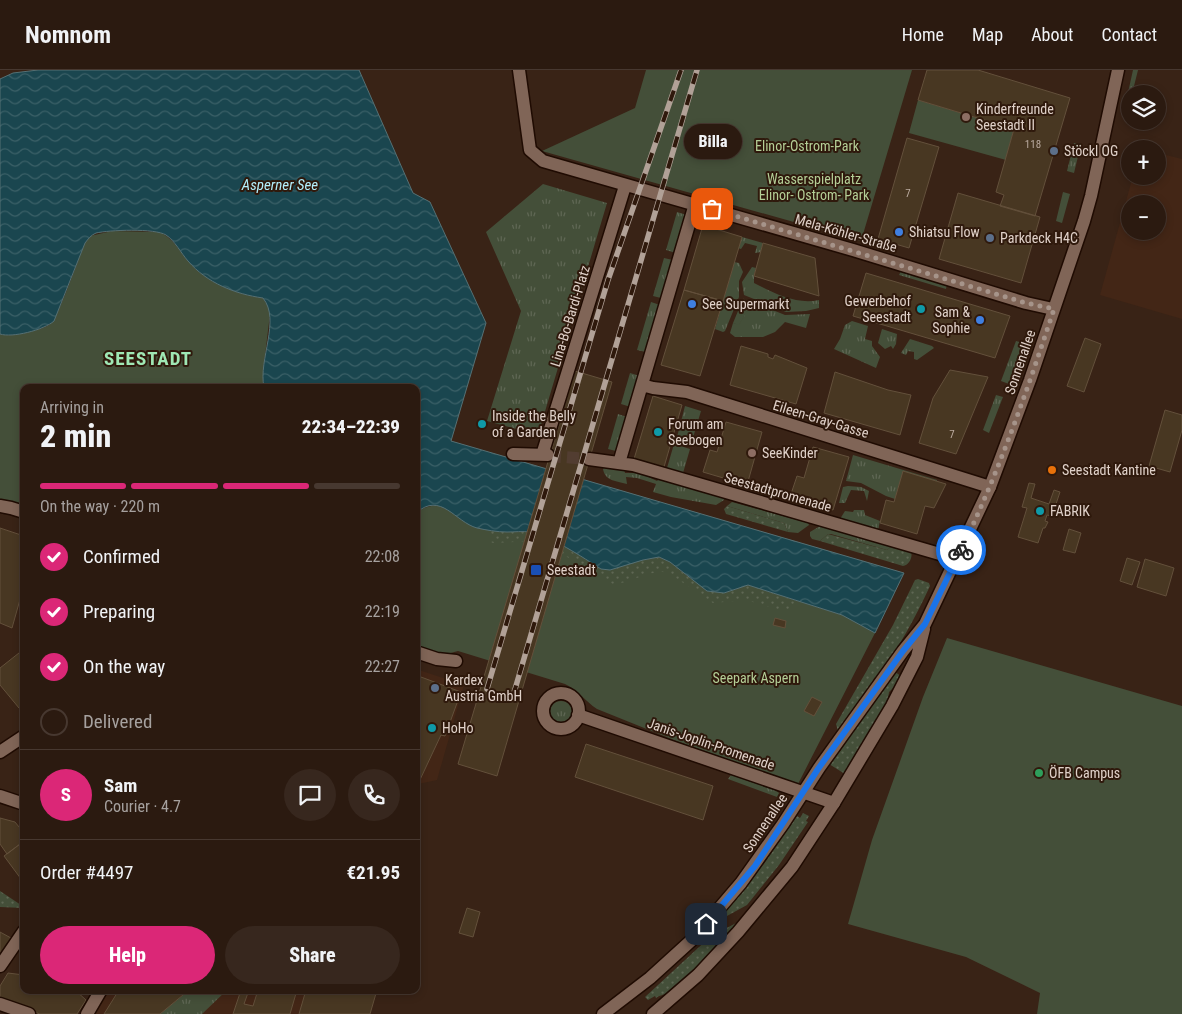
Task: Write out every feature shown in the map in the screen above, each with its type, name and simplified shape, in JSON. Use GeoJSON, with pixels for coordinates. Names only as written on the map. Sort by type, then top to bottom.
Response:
{"type":"FeatureCollection","features":[{"type":"Feature","properties":{"kind":"street","name":"Mela-Köhler-Straße"},"geometry":{"type":"LineString","coordinates":[[520,70],[530,150],[543,161],[853,250],[1026,303],[1054,309]]}},
{"type":"Feature","properties":{"kind":"street","name":"Sonnenallee"},"geometry":{"type":"LineString","coordinates":[[653,1014],[698,975],[765,901],[792,867],[834,803],[900,690],[917,657],[925,624],[990,487],[1030,380],[1091,196],[1118,70]]}},
{"type":"Feature","properties":{"kind":"street","name":"Lina-Bo-Bardi-Platz"},"geometry":{"type":"LineString","coordinates":[[514,454],[546,455],[625,186]]}},
{"type":"Feature","properties":{"kind":"street"},"geometry":{"type":"LineString","coordinates":[[619,463],[695,204]]}},
{"type":"Feature","properties":{"kind":"street","name":"Eileen-Gray-Gasse"},"geometry":{"type":"LineString","coordinates":[[642,384],[659,389],[687,392],[990,487]]}},
{"type":"Feature","properties":{"kind":"street","name":"Seestadtpromenade"},"geometry":{"type":"LineString","coordinates":[[589,459],[619,463],[663,473],[957,559]]}},
{"type":"Feature","properties":{"kind":"street"},"geometry":{"type":"LineString","coordinates":[[0,506],[20,511]]}},
{"type":"Feature","properties":{"kind":"street","name":"Sonnenallee"},"geometry":{"type":"LineString","coordinates":[[603,1014],[650,978],[694,938],[750,872],[818,769],[903,651],[925,624]]}},
{"type":"Feature","properties":{"kind":"street"},"geometry":{"type":"LineString","coordinates":[[420,653],[437,659],[456,662]]}},
{"type":"Feature","properties":{"kind":"street","name":"Janis-Joplin-Promenade"},"geometry":{"type":"LineString","coordinates":[[578,715],[834,803]]}},
{"type":"Feature","properties":{"kind":"street"},"geometry":{"type":"LineString","coordinates":[[0,752],[20,739]]}},
{"type":"Feature","properties":{"kind":"street"},"geometry":{"type":"LineString","coordinates":[[0,796],[20,802]]}},
{"type":"Feature","properties":{"kind":"street"},"geometry":{"type":"LineString","coordinates":[[0,966],[20,938]]}},
{"type":"Feature","properties":{"kind":"street"},"geometry":{"type":"LineString","coordinates":[[87,1014],[100,994]]}},
{"type":"Feature","properties":{"kind":"street"},"geometry":{"type":"LineString","coordinates":[[0,1004],[28,1014]]}},
{"type":"Feature","properties":{"kind":"shaded area"},"geometry":{"type":"Polygon","coordinates":[[[1166,155],[1182,159],[1182,319],[1100,295],[1121,219],[1121,240],[1166,240],[1166,195],[1128,195],[1131,185],[1166,185],[1166,155]]]}},
{"type":"Feature","properties":{"kind":"shaded area","name":"HoHo"},"geometry":{"type":"Polygon","coordinates":[[[420,670],[464,685],[437,780],[420,784],[420,670]]]}},
{"type":"Feature","properties":{"kind":"shaded area"},"geometry":{"type":"Polygon","coordinates":[[[106,994],[376,994],[370,1014],[94,1014],[106,994]]]}},
{"type":"Feature","properties":{"kind":"green space","name":"Elinor-Ostrom-Park"},"geometry":{"type":"Polygon","coordinates":[[[646,70],[912,70],[861,241],[542,151],[635,108],[646,70]]]}},
{"type":"Feature","properties":{"kind":"green space"},"geometry":{"type":"Polygon","coordinates":[[[1133,70],[1138,70],[1134,85],[1130,85],[1133,70]]]}},
{"type":"Feature","properties":{"kind":"green space"},"geometry":{"type":"Polygon","coordinates":[[[918,100],[1014,129],[1006,160],[909,133],[918,100]]]}},
{"type":"Feature","properties":{"kind":"green space"},"geometry":{"type":"Polygon","coordinates":[[[1074,143],[1081,144],[1074,173],[1067,171],[1074,143]]]}},
{"type":"Feature","properties":{"kind":"green space"},"geometry":{"type":"Polygon","coordinates":[[[543,184],[607,203],[538,435],[487,421],[521,311],[486,232],[543,184]]]}},
{"type":"Feature","properties":{"kind":"green space"},"geometry":{"type":"Polygon","coordinates":[[[1063,192],[1070,194],[1062,223],[1056,221],[1063,192]]]}},
{"type":"Feature","properties":{"kind":"green space"},"geometry":{"type":"Polygon","coordinates":[[[677,212],[690,216],[679,254],[666,250],[677,212]]]}},
{"type":"Feature","properties":{"kind":"green space"},"geometry":{"type":"Polygon","coordinates":[[[112,231],[159,232],[172,240],[188,261],[204,276],[242,294],[263,298],[269,306],[270,314],[263,372],[264,384],[20,384],[20,506],[0,499],[0,334],[17,334],[41,328],[53,321],[85,243],[90,236],[112,231]]]}},
{"type":"Feature","properties":{"kind":"green space"},"geometry":{"type":"Polygon","coordinates":[[[742,237],[763,243],[761,252],[755,253],[757,246],[745,243],[741,249],[738,248],[742,237]]]}},
{"type":"Feature","properties":{"kind":"green space"},"geometry":{"type":"Polygon","coordinates":[[[664,258],[677,261],[665,299],[653,296],[664,258]]]}},
{"type":"Feature","properties":{"kind":"green space"},"geometry":{"type":"Polygon","coordinates":[[[734,262],[739,263],[743,272],[739,281],[739,297],[723,332],[715,329],[734,262]]]}},
{"type":"Feature","properties":{"kind":"green space"},"geometry":{"type":"Polygon","coordinates":[[[752,267],[756,268],[754,283],[777,294],[794,299],[802,301],[819,300],[819,308],[786,312],[744,295],[742,282],[752,267]]]}},
{"type":"Feature","properties":{"kind":"green space"},"geometry":{"type":"Polygon","coordinates":[[[901,271],[947,284],[946,289],[899,275],[901,271]]]}},
{"type":"Feature","properties":{"kind":"green space"},"geometry":{"type":"Polygon","coordinates":[[[743,299],[758,304],[755,310],[749,308],[739,325],[733,323],[743,299]]]}},
{"type":"Feature","properties":{"kind":"green space"},"geometry":{"type":"Polygon","coordinates":[[[651,302],[663,306],[650,353],[637,350],[651,302]]]}},
{"type":"Feature","properties":{"kind":"green space"},"geometry":{"type":"Polygon","coordinates":[[[758,304],[785,315],[810,314],[806,328],[785,322],[775,332],[763,337],[735,337],[730,333],[733,323],[739,324],[749,307],[755,310],[758,304]]]}},
{"type":"Feature","properties":{"kind":"green space"},"geometry":{"type":"Polygon","coordinates":[[[852,321],[868,326],[865,339],[872,341],[872,346],[880,357],[876,368],[834,349],[845,325],[852,321]]]}},
{"type":"Feature","properties":{"kind":"green space"},"geometry":{"type":"Polygon","coordinates":[[[882,329],[897,334],[896,344],[893,349],[891,346],[885,349],[878,343],[882,329]]]}},
{"type":"Feature","properties":{"kind":"green space"},"geometry":{"type":"Polygon","coordinates":[[[910,339],[934,348],[917,360],[914,359],[914,352],[908,351],[906,355],[901,353],[910,339]]]}},
{"type":"Feature","properties":{"kind":"green space"},"geometry":{"type":"Polygon","coordinates":[[[1016,341],[1023,343],[1009,384],[1001,381],[1016,341]]]}},
{"type":"Feature","properties":{"kind":"green space"},"geometry":{"type":"Polygon","coordinates":[[[630,373],[643,377],[634,408],[621,404],[630,373]]]}},
{"type":"Feature","properties":{"kind":"green space"},"geometry":{"type":"Polygon","coordinates":[[[996,395],[1003,397],[989,433],[983,430],[996,395]]]}},
{"type":"Feature","properties":{"kind":"green space"},"geometry":{"type":"Polygon","coordinates":[[[685,406],[701,411],[692,441],[677,437],[685,406]]]}},
{"type":"Feature","properties":{"kind":"green space"},"geometry":{"type":"Polygon","coordinates":[[[618,414],[630,418],[620,452],[608,449],[618,414]]]}},
{"type":"Feature","properties":{"kind":"green space"},"geometry":{"type":"Polygon","coordinates":[[[674,444],[690,449],[683,473],[667,468],[674,444]]]}},
{"type":"Feature","properties":{"kind":"green space"},"geometry":{"type":"Polygon","coordinates":[[[853,455],[937,481],[895,499],[861,483],[846,481],[853,455]]]}},
{"type":"Feature","properties":{"kind":"green space"},"geometry":{"type":"Polygon","coordinates":[[[605,467],[624,469],[625,473],[640,473],[657,481],[660,478],[724,497],[724,500],[716,505],[671,497],[653,492],[656,484],[637,478],[626,477],[627,484],[612,480],[604,473],[603,469],[605,467]]]}},
{"type":"Feature","properties":{"kind":"green space"},"geometry":{"type":"Polygon","coordinates":[[[843,487],[861,487],[869,491],[867,501],[864,491],[851,490],[845,503],[839,503],[843,487]]]}},
{"type":"Feature","properties":{"kind":"green space"},"geometry":{"type":"Polygon","coordinates":[[[732,502],[808,523],[809,525],[798,533],[788,532],[784,523],[727,506],[732,502]]]}},
{"type":"Feature","properties":{"kind":"green space","name":"Seepark Aspern"},"geometry":{"type":"Polygon","coordinates":[[[437,505],[444,507],[475,527],[643,560],[691,579],[748,585],[842,615],[875,633],[798,784],[674,740],[597,709],[574,689],[565,684],[458,651],[443,655],[420,646],[420,511],[437,505]]]}},
{"type":"Feature","properties":{"kind":"green space"},"geometry":{"type":"Polygon","coordinates":[[[727,506],[784,523],[788,532],[726,514],[724,509],[727,506]]]}},
{"type":"Feature","properties":{"kind":"green space"},"geometry":{"type":"Polygon","coordinates":[[[854,510],[864,510],[865,515],[880,521],[878,530],[840,519],[845,511],[853,512],[854,510]]]}},
{"type":"Feature","properties":{"kind":"green space"},"geometry":{"type":"Polygon","coordinates":[[[820,526],[892,546],[887,550],[831,534],[828,534],[820,541],[812,539],[810,532],[820,526]]]}},
{"type":"Feature","properties":{"kind":"green space"},"geometry":{"type":"Polygon","coordinates":[[[490,530],[530,532],[545,536],[601,569],[610,570],[659,557],[670,562],[691,579],[748,585],[798,602],[792,609],[783,611],[746,600],[713,603],[670,574],[664,572],[657,572],[613,584],[540,541],[493,543],[491,542],[490,530]]]}},
{"type":"Feature","properties":{"kind":"green space"},"geometry":{"type":"Polygon","coordinates":[[[828,534],[887,550],[892,546],[911,552],[911,558],[903,566],[820,541],[828,534]]]}},
{"type":"Feature","properties":{"kind":"green space"},"geometry":{"type":"Polygon","coordinates":[[[918,579],[929,583],[930,586],[912,622],[886,665],[878,676],[874,678],[871,687],[838,731],[836,724],[893,625],[915,580],[918,579]]]}},
{"type":"Feature","properties":{"kind":"green space","name":"ÖFB Campus"},"geometry":{"type":"Polygon","coordinates":[[[947,638],[1182,706],[1182,1014],[1037,1014],[1040,993],[966,957],[848,924],[872,840],[923,697],[947,638]]]}},
{"type":"Feature","properties":{"kind":"green space"},"geometry":{"type":"Polygon","coordinates":[[[895,672],[901,676],[889,692],[883,709],[845,774],[829,764],[895,672]]]}},
{"type":"Feature","properties":{"kind":"green space"},"geometry":{"type":"Polygon","coordinates":[[[561,701],[569,704],[572,712],[569,720],[561,723],[553,720],[550,712],[553,704],[561,701]]]}},
{"type":"Feature","properties":{"kind":"green space"},"geometry":{"type":"Polygon","coordinates":[[[731,775],[779,793],[777,797],[728,779],[731,775]]]}},
{"type":"Feature","properties":{"kind":"green space"},"geometry":{"type":"Polygon","coordinates":[[[803,813],[809,816],[806,821],[808,822],[779,865],[747,905],[716,922],[755,876],[797,816],[800,818],[803,813]]]}},
{"type":"Feature","properties":{"kind":"green space"},"geometry":{"type":"Polygon","coordinates":[[[0,891],[20,904],[20,908],[0,907],[0,891]]]}},
{"type":"Feature","properties":{"kind":"green space"},"geometry":{"type":"Polygon","coordinates":[[[744,919],[715,951],[669,993],[656,998],[655,996],[648,1000],[645,997],[711,936],[744,919]]]}},
{"type":"Feature","properties":{"kind":"green space"},"geometry":{"type":"Polygon","coordinates":[[[184,994],[223,994],[202,1014],[160,1014],[184,994]]]}},
{"type":"Feature","properties":{"kind":"water","name":"Asperner See"},"geometry":{"type":"Polygon","coordinates":[[[38,70],[359,70],[413,193],[430,202],[486,323],[451,441],[904,573],[875,633],[842,615],[748,585],[724,593],[707,591],[670,562],[659,557],[610,570],[601,569],[566,547],[538,534],[499,532],[477,528],[469,525],[440,506],[433,505],[420,510],[420,384],[264,384],[270,317],[268,307],[263,298],[242,294],[204,276],[188,261],[166,235],[142,230],[96,233],[85,243],[54,321],[28,332],[12,335],[0,334],[0,79],[13,73],[38,70]]]}},
{"type":"Feature","properties":{"kind":"building"},"geometry":{"type":"Polygon","coordinates":[[[927,70],[978,70],[1070,98],[1035,216],[1000,206],[1004,195],[996,192],[1014,129],[918,100],[927,70]]]}},
{"type":"Feature","properties":{"kind":"building"},"geometry":{"type":"Polygon","coordinates":[[[907,138],[939,147],[909,248],[878,239],[907,138]]]}},
{"type":"Feature","properties":{"kind":"building","name":"Parkdeck H4C"},"geometry":{"type":"Polygon","coordinates":[[[958,193],[1040,217],[1021,283],[939,259],[958,193]]]}},
{"type":"Feature","properties":{"kind":"building"},"geometry":{"type":"Polygon","coordinates":[[[703,225],[742,237],[723,301],[684,290],[703,225]]]}},
{"type":"Feature","properties":{"kind":"building"},"geometry":{"type":"Polygon","coordinates":[[[763,243],[815,258],[819,296],[754,276],[763,243]]]}},
{"type":"Feature","properties":{"kind":"building","name":"Gewerbehof Seestadt"},"geometry":{"type":"Polygon","coordinates":[[[866,273],[1010,316],[995,358],[853,316],[866,273]]]}},
{"type":"Feature","properties":{"kind":"building"},"geometry":{"type":"Polygon","coordinates":[[[684,290],[723,301],[700,376],[661,365],[684,290]]]}},
{"type":"Feature","properties":{"kind":"building"},"geometry":{"type":"Polygon","coordinates":[[[743,299],[753,306],[747,310],[740,305],[743,299]]]}},
{"type":"Feature","properties":{"kind":"building"},"geometry":{"type":"Polygon","coordinates":[[[1085,338],[1101,344],[1084,392],[1067,386],[1085,338]]]}},
{"type":"Feature","properties":{"kind":"building"},"geometry":{"type":"Polygon","coordinates":[[[741,346],[768,354],[768,357],[773,359],[775,355],[807,368],[796,404],[730,385],[741,346]]]}},
{"type":"Feature","properties":{"kind":"building"},"geometry":{"type":"Polygon","coordinates":[[[950,370],[988,377],[956,454],[919,443],[933,398],[950,370]]]}},
{"type":"Feature","properties":{"kind":"building"},"geometry":{"type":"Polygon","coordinates":[[[575,371],[612,382],[497,776],[458,764],[575,371]]]}},
{"type":"Feature","properties":{"kind":"building"},"geometry":{"type":"Polygon","coordinates":[[[835,372],[888,390],[911,395],[900,435],[824,413],[835,372]]]}},
{"type":"Feature","properties":{"kind":"building","name":"Forum am Seebogen"},"geometry":{"type":"Polygon","coordinates":[[[653,396],[682,405],[664,467],[634,459],[653,396]]]}},
{"type":"Feature","properties":{"kind":"building"},"geometry":{"type":"Polygon","coordinates":[[[1165,410],[1182,415],[1182,430],[1170,472],[1149,466],[1165,410]]]}},
{"type":"Feature","properties":{"kind":"building"},"geometry":{"type":"Polygon","coordinates":[[[726,422],[762,432],[747,485],[703,472],[710,450],[717,452],[726,422]]]}},
{"type":"Feature","properties":{"kind":"building"},"geometry":{"type":"Polygon","coordinates":[[[813,447],[849,457],[833,510],[790,497],[797,476],[804,478],[813,447]]]}},
{"type":"Feature","properties":{"kind":"building"},"geometry":{"type":"Polygon","coordinates":[[[903,471],[946,484],[934,508],[925,506],[917,534],[880,523],[886,500],[894,502],[903,471]]]}},
{"type":"Feature","properties":{"kind":"building","name":"FABRIK"},"geometry":{"type":"Polygon","coordinates":[[[1029,483],[1035,484],[1031,498],[1049,504],[1054,490],[1060,492],[1052,516],[1047,515],[1045,521],[1048,522],[1045,528],[1043,528],[1038,543],[1018,537],[1027,508],[1022,507],[1029,483]]]}},
{"type":"Feature","properties":{"kind":"building"},"geometry":{"type":"Polygon","coordinates":[[[0,528],[20,535],[20,600],[12,628],[0,623],[0,528]]]}},
{"type":"Feature","properties":{"kind":"building"},"geometry":{"type":"Polygon","coordinates":[[[1069,529],[1081,533],[1075,553],[1063,550],[1069,529]]]}},
{"type":"Feature","properties":{"kind":"building"},"geometry":{"type":"Polygon","coordinates":[[[1127,558],[1140,562],[1132,585],[1120,581],[1127,558]]]}},
{"type":"Feature","properties":{"kind":"building"},"geometry":{"type":"Polygon","coordinates":[[[1145,559],[1174,568],[1166,596],[1137,587],[1145,559]]]}},
{"type":"Feature","properties":{"kind":"building"},"geometry":{"type":"Polygon","coordinates":[[[775,618],[786,621],[785,628],[773,625],[775,618]]]}},
{"type":"Feature","properties":{"kind":"building"},"geometry":{"type":"Polygon","coordinates":[[[20,652],[19,708],[0,685],[0,668],[20,652]]]}},
{"type":"Feature","properties":{"kind":"building","name":"HoHo"},"geometry":{"type":"Polygon","coordinates":[[[421,677],[461,692],[445,736],[441,735],[420,780],[421,677]]]}},
{"type":"Feature","properties":{"kind":"building"},"geometry":{"type":"Polygon","coordinates":[[[812,697],[822,702],[814,716],[804,711],[812,697]]]}},
{"type":"Feature","properties":{"kind":"building"},"geometry":{"type":"Polygon","coordinates":[[[586,744],[713,786],[703,820],[575,777],[586,744]]]}},
{"type":"Feature","properties":{"kind":"building"},"geometry":{"type":"Polygon","coordinates":[[[0,818],[15,822],[20,828],[20,844],[7,854],[0,844],[0,818]]]}},
{"type":"Feature","properties":{"kind":"building"},"geometry":{"type":"Polygon","coordinates":[[[20,844],[20,878],[4,856],[20,844]]]}},
{"type":"Feature","properties":{"kind":"building"},"geometry":{"type":"Polygon","coordinates":[[[467,908],[480,912],[473,937],[459,933],[467,908]]]}},
{"type":"Feature","properties":{"kind":"building"},"geometry":{"type":"Polygon","coordinates":[[[0,932],[11,938],[0,955],[0,932]]]}},
{"type":"Feature","properties":{"kind":"building"},"geometry":{"type":"Polygon","coordinates":[[[8,973],[20,974],[20,994],[79,994],[86,1000],[77,1014],[40,1014],[0,1000],[0,986],[8,973]]]}},
{"type":"Feature","properties":{"kind":"building"},"geometry":{"type":"Polygon","coordinates":[[[116,994],[184,994],[160,1014],[104,1014],[116,994]]]}},
{"type":"Feature","properties":{"kind":"building"},"geometry":{"type":"Polygon","coordinates":[[[240,994],[248,994],[244,1004],[253,1006],[257,994],[296,994],[290,1014],[233,1014],[240,994]]]}},
{"type":"Feature","properties":{"kind":"building"},"geometry":{"type":"Polygon","coordinates":[[[305,994],[376,994],[370,1014],[299,1014],[305,994]]]}},
{"type":"Feature","properties":{"kind":"tunnel"},"geometry":{"type":"LineString","coordinates":[[549,456],[589,459]]}},
{"type":"Feature","properties":{"kind":"railway"},"geometry":{"type":"LineString","coordinates":[[487,689],[608,280],[681,70]]}},
{"type":"Feature","properties":{"kind":"railway"},"geometry":{"type":"LineString","coordinates":[[513,696],[697,70]]}},
{"type":"Feature","properties":{"kind":"way so far"},"geometry":{"type":"LineString","coordinates":[[712,209],[1026,303],[1054,309],[990,487],[961,550]]}},
{"type":"Feature","properties":{"kind":"place","name":"Kinderfreunde Seestadt II"},"geometry":{"type":"Point","coordinates":[966,117]}},
{"type":"Feature","properties":{"kind":"place","name":"Stöckl OG"},"geometry":{"type":"Point","coordinates":[1054,151]}},
{"type":"Feature","properties":{"kind":"place","name":"Billa"},"geometry":{"type":"Point","coordinates":[712,209]}},
{"type":"Feature","properties":{"kind":"place","name":"Shiatsu Flow"},"geometry":{"type":"Point","coordinates":[899,232]}},
{"type":"Feature","properties":{"kind":"place","name":"Parkdeck H4C"},"geometry":{"type":"Point","coordinates":[990,238]}},
{"type":"Feature","properties":{"kind":"place","name":"See Supermarkt"},"geometry":{"type":"Point","coordinates":[692,304]}},
{"type":"Feature","properties":{"kind":"place","name":"Gewerbehof Seestadt"},"geometry":{"type":"Point","coordinates":[921,309]}},
{"type":"Feature","properties":{"kind":"place","name":"Sam & Sophie"},"geometry":{"type":"Point","coordinates":[980,320]}},
{"type":"Feature","properties":{"kind":"place","name":"Inside the Belly of a Garden"},"geometry":{"type":"Point","coordinates":[482,424]}},
{"type":"Feature","properties":{"kind":"place","name":"Forum am Seebogen"},"geometry":{"type":"Point","coordinates":[658,432]}},
{"type":"Feature","properties":{"kind":"place","name":"SeeKinder"},"geometry":{"type":"Point","coordinates":[752,453]}},
{"type":"Feature","properties":{"kind":"place","name":"Seestadt Kantine"},"geometry":{"type":"Point","coordinates":[1052,470]}},
{"type":"Feature","properties":{"kind":"place","name":"FABRIK"},"geometry":{"type":"Point","coordinates":[1040,511]}},
{"type":"Feature","properties":{"kind":"place","name":"Seestadt"},"geometry":{"type":"Point","coordinates":[536,570]}},
{"type":"Feature","properties":{"kind":"place","name":"Kardex Austria GmbH"},"geometry":{"type":"Point","coordinates":[435,688]}},
{"type":"Feature","properties":{"kind":"place","name":"HoHo"},"geometry":{"type":"Point","coordinates":[432,728]}},
{"type":"Feature","properties":{"kind":"place","name":"ÖFB Campus"},"geometry":{"type":"Point","coordinates":[1039,773]}},
{"type":"Feature","properties":{"kind":"district","name":"SEESTADT"},"geometry":{"type":"Point","coordinates":[148,358]}},
{"type":"Feature","properties":{"kind":"route"},"geometry":{"type":"LineString","coordinates":[[706,924],[755,866],[818,769],[903,651],[925,624],[961,550]]}},
{"type":"Feature","properties":{"kind":"park label","name":"Wasserspielplatz Elinor- Ostrom- Park"},"geometry":{"type":"Point","coordinates":[814,188]}}]}
